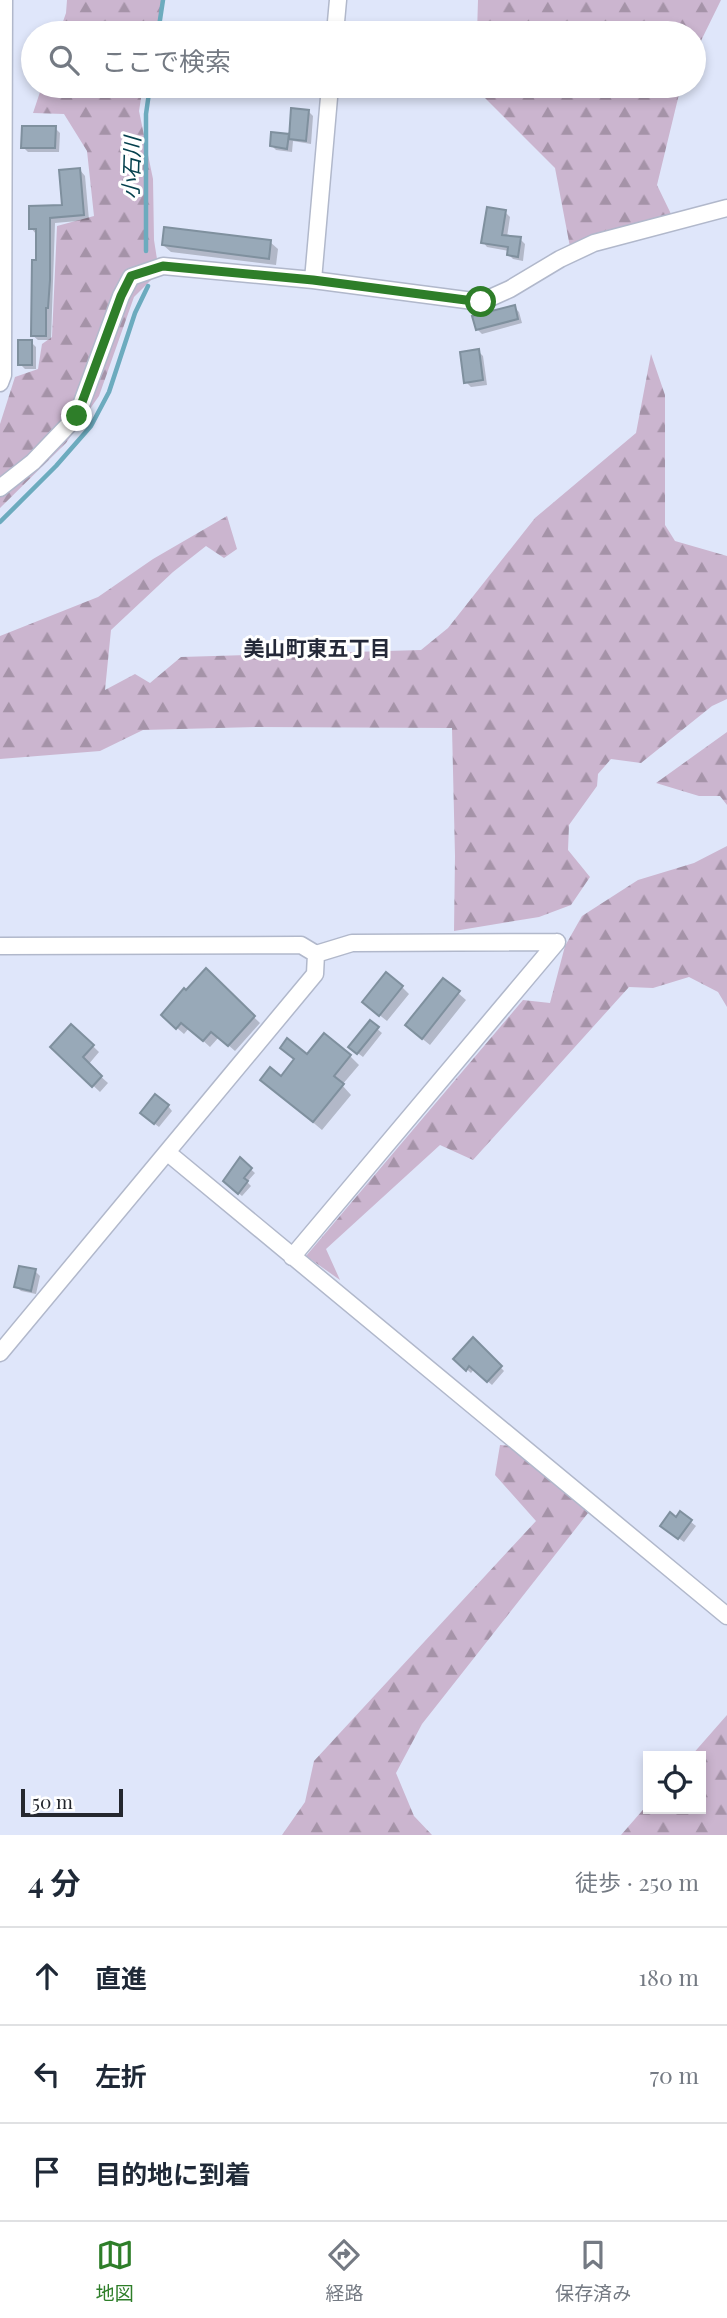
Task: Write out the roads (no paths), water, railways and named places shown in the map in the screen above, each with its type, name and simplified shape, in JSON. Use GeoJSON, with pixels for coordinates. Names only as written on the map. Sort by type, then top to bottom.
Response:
{"type":"FeatureCollection","features":[{"type":"Feature","properties":{"kind":"street"},"geometry":{"type":"LineString","coordinates":[[0,383],[3,375],[1,127],[4,0]]}},
{"type":"Feature","properties":{"kind":"street"},"geometry":{"type":"LineString","coordinates":[[336,21],[338,0]]}},
{"type":"Feature","properties":{"kind":"street"},"geometry":{"type":"LineString","coordinates":[[313,280],[329,98]]}},
{"type":"Feature","properties":{"kind":"street"},"geometry":{"type":"LineString","coordinates":[[0,488],[33,462],[77,416],[121,296],[131,276],[163,266],[313,280],[481,302],[594,243],[727,208]]}},
{"type":"Feature","properties":{"kind":"street"},"geometry":{"type":"LineString","coordinates":[[0,946],[301,945],[316,954],[352,943],[557,942],[292,1257]]}},
{"type":"Feature","properties":{"kind":"street"},"geometry":{"type":"LineString","coordinates":[[0,1353],[315,974],[316,954]]}},
{"type":"Feature","properties":{"kind":"street"},"geometry":{"type":"LineString","coordinates":[[168,1153],[727,1616]]}},
{"type":"Feature","properties":{"kind":"waterway","name":"小石川"},"geometry":{"type":"LineString","coordinates":[[160,21],[163,0]]}},
{"type":"Feature","properties":{"kind":"waterway","name":"小石川"},"geometry":{"type":"LineString","coordinates":[[146,251],[148,98]]}},
{"type":"Feature","properties":{"kind":"waterway","name":"小石川"},"geometry":{"type":"LineString","coordinates":[[0,522],[56,466],[91,426],[109,392],[135,313],[148,286]]}},
{"type":"Feature","properties":{"kind":"district","name":"美山町東五丁目"},"geometry":{"type":"Point","coordinates":[317,649]}}]}
